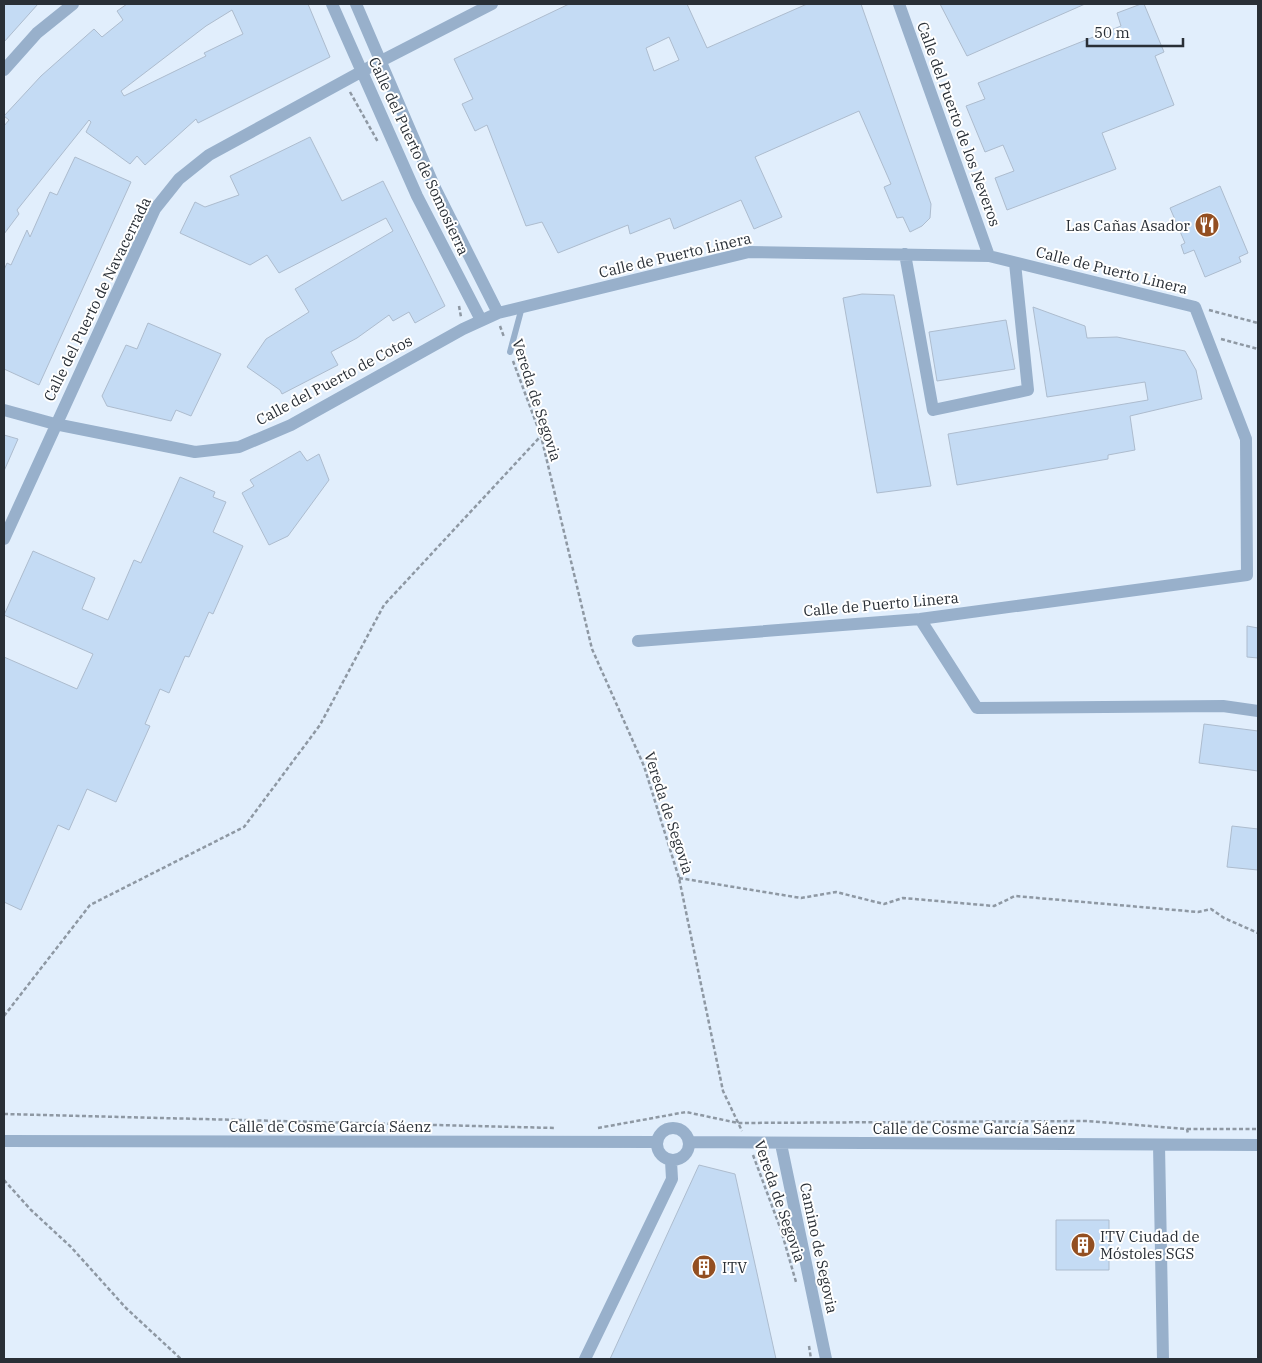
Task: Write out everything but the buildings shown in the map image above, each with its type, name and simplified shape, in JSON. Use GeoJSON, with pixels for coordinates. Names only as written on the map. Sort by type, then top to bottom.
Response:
{"type":"FeatureCollection","features":[{"type":"Feature","properties":{"kind":"street"},"geometry":{"type":"LineString","coordinates":[[4,70],[37,33],[73,4]]}},
{"type":"Feature","properties":{"kind":"street","name":"Calle del Puerto de Somosierra"},"geometry":{"type":"LineString","coordinates":[[332,4],[417,196],[486,324]]}},
{"type":"Feature","properties":{"kind":"street","name":"Calle del Puerto de Somosierra"},"geometry":{"type":"LineString","coordinates":[[356,4],[435,188],[498,313]]}},
{"type":"Feature","properties":{"kind":"street","name":"Calle del Puerto de Navacerrada"},"geometry":{"type":"LineString","coordinates":[[4,539],[155,209],[179,179],[209,155],[380,62],[492,4]]}},
{"type":"Feature","properties":{"kind":"street","name":"Calle del Puerto de los Neveros"},"geometry":{"type":"LineString","coordinates":[[899,4],[989,256]]}},
{"type":"Feature","properties":{"kind":"street","name":"Calle de Puerto Linera"},"geometry":{"type":"LineString","coordinates":[[498,313],[749,252],[989,256],[1195,307],[1246,438],[1253,576],[920,618],[638,641]]}},
{"type":"Feature","properties":{"kind":"street"},"geometry":{"type":"LineString","coordinates":[[905,254],[933,410],[1028,390],[1016,263]]}},
{"type":"Feature","properties":{"kind":"street","name":"Calle del Puerto de Cotos"},"geometry":{"type":"LineString","coordinates":[[4,410],[55,424],[195,452],[239,447],[291,424],[486,324],[498,313]]}},
{"type":"Feature","properties":{"kind":"street"},"geometry":{"type":"LineString","coordinates":[[920,618],[977,708],[1223,706],[1258,711]]}},
{"type":"Feature","properties":{"kind":"street"},"geometry":{"type":"LineString","coordinates":[[671,1128],[681,1130],[689,1142],[685,1155],[671,1161],[660,1155],[656,1142],[663,1131],[671,1128]]}},
{"type":"Feature","properties":{"kind":"street","name":"Calle de Cosme García Sáenz"},"geometry":{"type":"LineString","coordinates":[[4,1141],[656,1142]]}},
{"type":"Feature","properties":{"kind":"street","name":"Calle de Cosme García Sáenz"},"geometry":{"type":"LineString","coordinates":[[689,1142],[781,1144],[1258,1145]]}},
{"type":"Feature","properties":{"kind":"street","name":"Camino de Segovia"},"geometry":{"type":"LineString","coordinates":[[781,1144],[826,1359]]}},
{"type":"Feature","properties":{"kind":"street"},"geometry":{"type":"LineString","coordinates":[[1159,1145],[1163,1359]]}},
{"type":"Feature","properties":{"kind":"street"},"geometry":{"type":"LineString","coordinates":[[585,1359],[672,1179],[671,1161]]}},
{"type":"Feature","properties":{"kind":"lane"},"geometry":{"type":"LineString","coordinates":[[510,352],[522,308]]}},
{"type":"Feature","properties":{"kind":"path"},"geometry":{"type":"LineString","coordinates":[[1195,307],[1258,323]]}},
{"type":"Feature","properties":{"kind":"path","name":"Vereda de Segovia"},"geometry":{"type":"LineString","coordinates":[[486,324],[500,324],[540,436],[592,649],[644,766],[679,878],[723,1091],[748,1143],[781,1230],[797,1285]]}},
{"type":"Feature","properties":{"kind":"path"},"geometry":{"type":"LineString","coordinates":[[1205,334],[1258,349]]}},
{"type":"Feature","properties":{"kind":"path"},"geometry":{"type":"LineString","coordinates":[[4,1016],[90,905],[244,828],[320,725],[384,605],[540,436]]}},
{"type":"Feature","properties":{"kind":"path"},"geometry":{"type":"LineString","coordinates":[[679,878],[801,898],[836,892],[884,904],[903,898],[994,906],[1015,896],[1198,912],[1210,909],[1224,918],[1258,933]]}},
{"type":"Feature","properties":{"kind":"path"},"geometry":{"type":"LineString","coordinates":[[596,1129],[686,1112],[738,1123],[1087,1121],[1187,1129],[1258,1129]]}},
{"type":"Feature","properties":{"kind":"path"},"geometry":{"type":"LineString","coordinates":[[4,1114],[558,1128]]}},
{"type":"Feature","properties":{"kind":"path"},"geometry":{"type":"LineString","coordinates":[[1187,1129],[1191,1145]]}},
{"type":"Feature","properties":{"kind":"path"},"geometry":{"type":"LineString","coordinates":[[4,1180],[31,1210],[71,1248],[126,1308],[181,1359]]}},
{"type":"Feature","properties":{"kind":"path"},"geometry":{"type":"LineString","coordinates":[[808,1341],[811,1359]]}},
{"type":"Feature","properties":{"kind":"place","name":"Las Cañas Asador"},"geometry":{"type":"Point","coordinates":[1207,225]}},
{"type":"Feature","properties":{"kind":"place","name":"ITV Ciudad de Móstoles SGS"},"geometry":{"type":"Point","coordinates":[1083,1245]}},
{"type":"Feature","properties":{"kind":"place","name":"ITV"},"geometry":{"type":"Point","coordinates":[704,1267]}}]}
